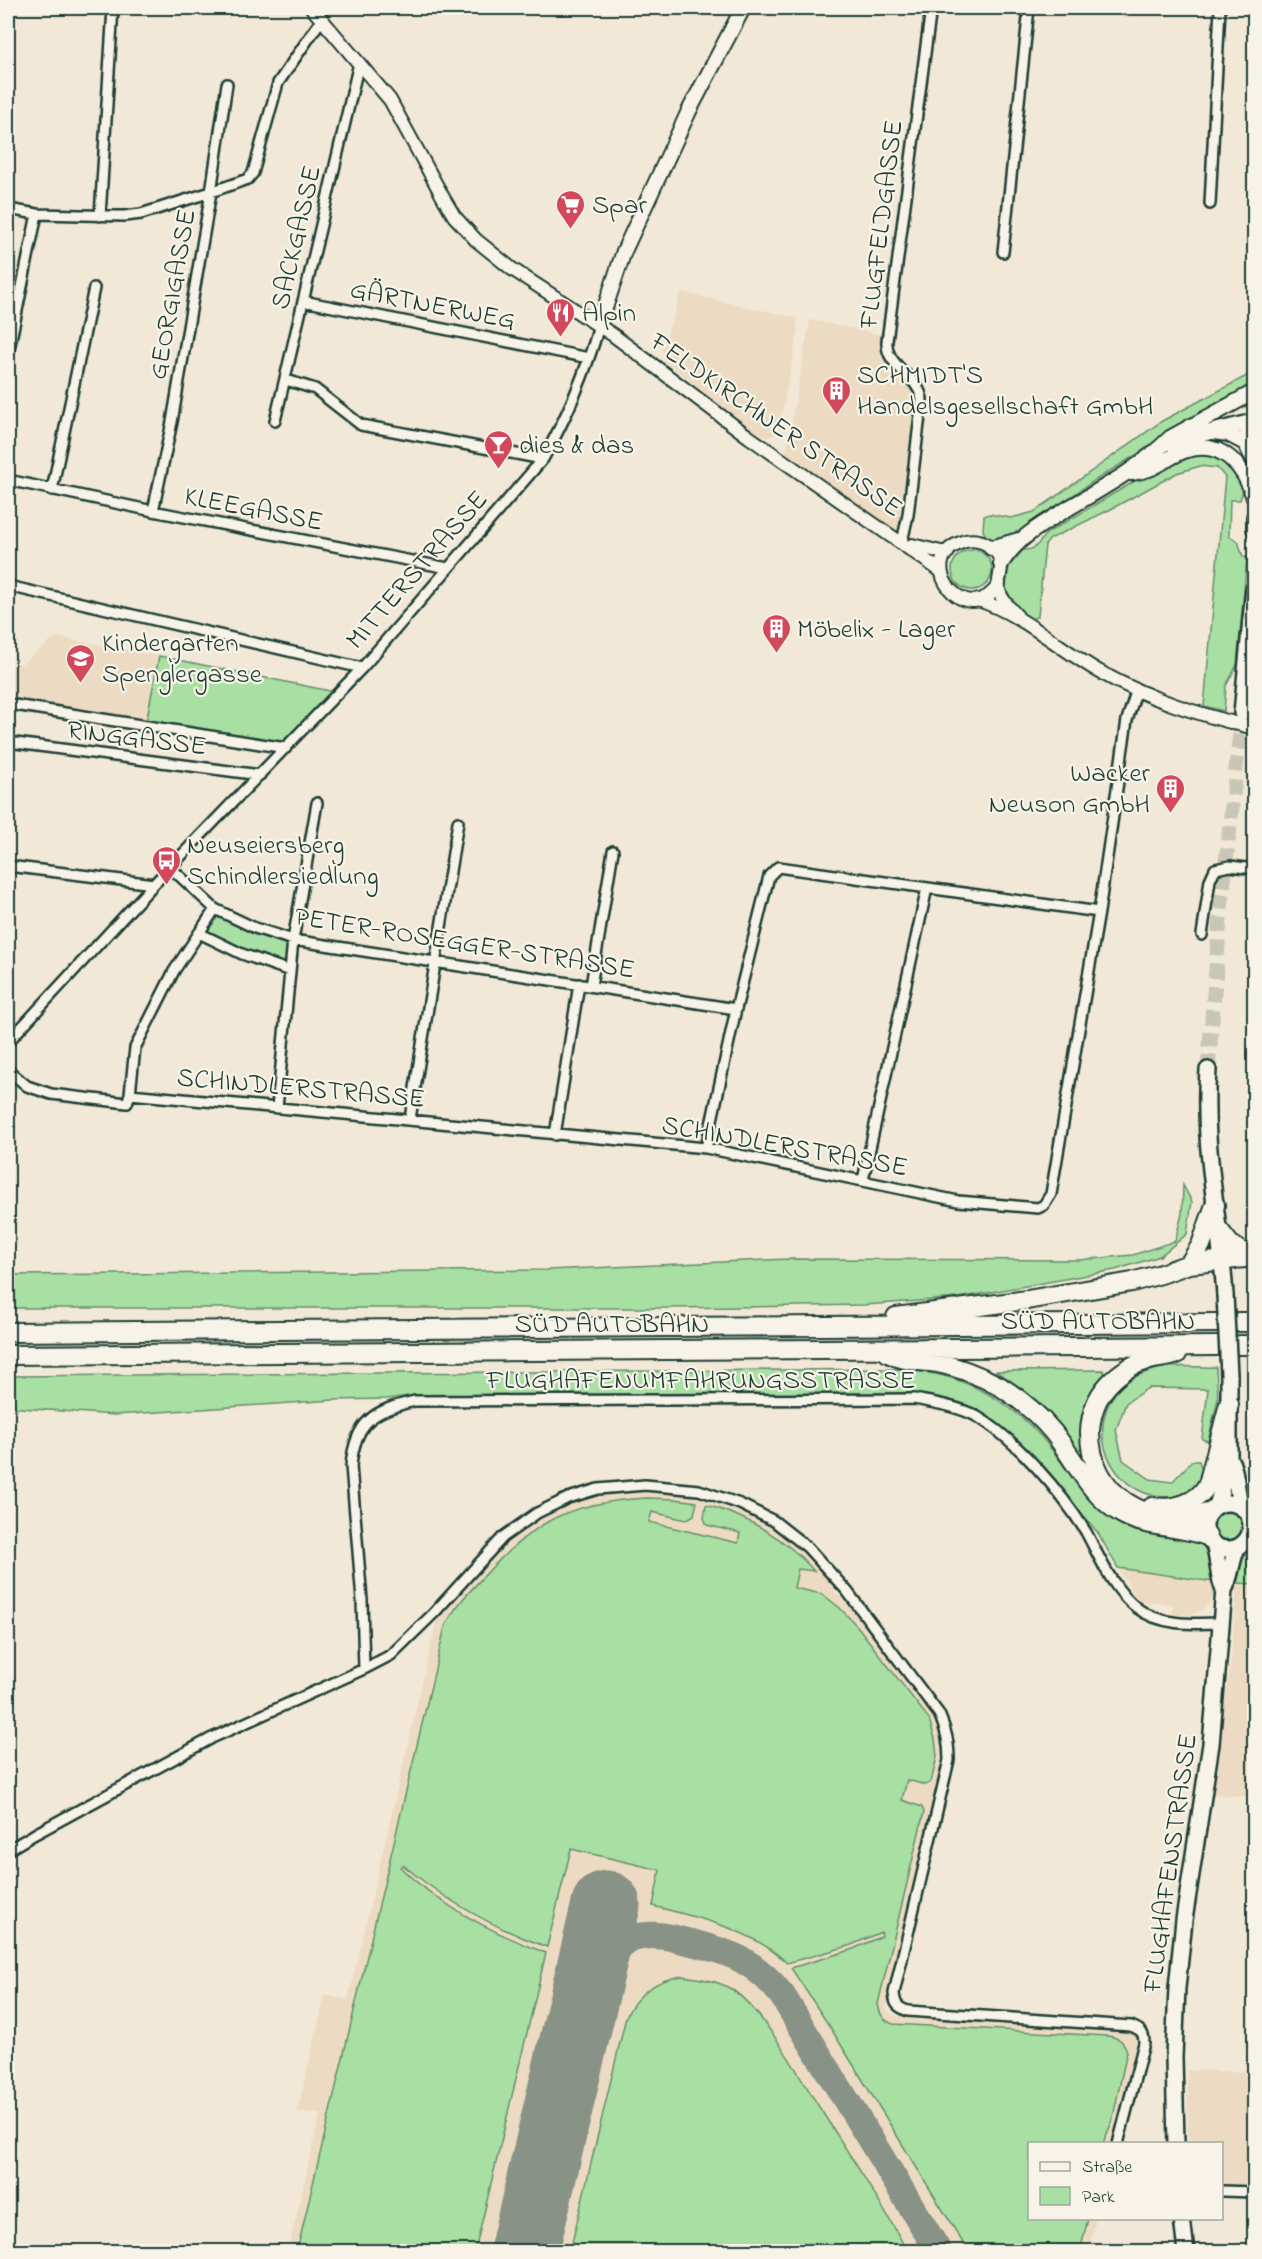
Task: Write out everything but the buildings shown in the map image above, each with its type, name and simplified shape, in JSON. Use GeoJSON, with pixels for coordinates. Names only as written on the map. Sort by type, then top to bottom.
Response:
{"type":"FeatureCollection","features":[{"type":"Feature","properties":{"kind":"highway"},"geometry":{"type":"LineString","coordinates":[[1189,1264],[1201,1245],[1215,1205]]}},
{"type":"Feature","properties":{"kind":"highway"},"geometry":{"type":"LineString","coordinates":[[1219,1230],[1230,1244],[1251,1256]]}},
{"type":"Feature","properties":{"kind":"highway"},"geometry":{"type":"LineString","coordinates":[[841,1326],[1121,1284],[1189,1264],[1244,1259],[1251,1256]]}},
{"type":"Feature","properties":{"kind":"highway","name":"SÜD AUTOBAHN"},"geometry":{"type":"LineString","coordinates":[[8,1332],[1216,1323]]}},
{"type":"Feature","properties":{"kind":"highway"},"geometry":{"type":"LineString","coordinates":[[1191,1346],[1170,1357],[1151,1359],[1127,1369],[1106,1387],[1096,1405],[1090,1426],[1092,1457],[1102,1479],[1127,1503],[1154,1515],[1192,1518],[1213,1509]]}},
{"type":"Feature","properties":{"kind":"highway","name":"SÜD AUTOBAHN"},"geometry":{"type":"LineString","coordinates":[[8,1355],[1217,1346]]}},
{"type":"Feature","properties":{"kind":"highway"},"geometry":{"type":"LineString","coordinates":[[879,1348],[899,1359],[936,1363],[969,1372],[999,1386],[1026,1404],[1052,1431],[1101,1499],[1137,1522],[1196,1532],[1210,1540]]}},
{"type":"Feature","properties":{"kind":"highway"},"geometry":{"type":"LineString","coordinates":[[1127,1503],[1157,1508],[1188,1504],[1202,1495],[1208,1484],[1229,1404]]}},
{"type":"Feature","properties":{"kind":"main road","name":"MITTERSTRASSE"},"geometry":{"type":"LineString","coordinates":[[599,326],[624,251],[689,111],[743,8]]}},
{"type":"Feature","properties":{"kind":"main road"},"geometry":{"type":"LineString","coordinates":[[992,548],[1021,539],[1123,475],[1181,430],[1254,392]]}},
{"type":"Feature","properties":{"kind":"main road"},"geometry":{"type":"LineString","coordinates":[[1159,449],[1187,438],[1254,421]]}},
{"type":"Feature","properties":{"kind":"main road"},"geometry":{"type":"LineString","coordinates":[[1251,451],[1248,431],[1254,421]]}},
{"type":"Feature","properties":{"kind":"main road"},"geometry":{"type":"LineString","coordinates":[[1212,432],[1228,434],[1251,451]]}},
{"type":"Feature","properties":{"kind":"main road"},"geometry":{"type":"LineString","coordinates":[[1123,475],[1150,468],[1189,449],[1213,450],[1228,457],[1243,470],[1254,498]]}},
{"type":"Feature","properties":{"kind":"main road"},"geometry":{"type":"LineString","coordinates":[[1254,518],[1254,530]]}},
{"type":"Feature","properties":{"kind":"main road"},"geometry":{"type":"LineString","coordinates":[[1001,564],[1021,539]]}},
{"type":"Feature","properties":{"kind":"main road"},"geometry":{"type":"LineString","coordinates":[[1242,713],[1254,589]]}},
{"type":"Feature","properties":{"kind":"main road","name":"FLUGHAFENSTRASSE"},"geometry":{"type":"LineString","coordinates":[[1208,1070],[1207,1143],[1223,1261],[1229,1375],[1229,1458],[1225,1466],[1221,1495],[1205,1526],[1218,1556],[1220,1581],[1224,1590]]}},
{"type":"Feature","properties":{"kind":"main road","name":"FLUGHAFENSTRASSE"},"geometry":{"type":"LineString","coordinates":[[1176,2142],[1174,2057],[1177,1988],[1184,1920],[1211,1744],[1224,1590],[1233,1557],[1247,1540],[1252,1527],[1249,1516],[1237,1495],[1234,1466],[1229,1458]]}},
{"type":"Feature","properties":{"kind":"main road"},"geometry":{"type":"LineString","coordinates":[[1213,1509],[1233,1503],[1249,1516]]}},
{"type":"Feature","properties":{"kind":"main road"},"geometry":{"type":"LineString","coordinates":[[1210,1540],[1229,1550],[1247,1540]]}},
{"type":"Feature","properties":{"kind":"main road"},"geometry":{"type":"LineString","coordinates":[[1182,2220],[1186,2252]]}},
{"type":"Feature","properties":{"kind":"street"},"geometry":{"type":"LineString","coordinates":[[100,216],[113,8]]}},
{"type":"Feature","properties":{"kind":"street","name":"FELDKIRCHNER STRASSE"},"geometry":{"type":"LineString","coordinates":[[312,8],[390,100],[444,199],[465,229],[482,246],[512,269],[599,326],[749,437],[941,571]]}},
{"type":"Feature","properties":{"kind":"street","name":"FLUGFELDGASSE"},"geometry":{"type":"LineString","coordinates":[[902,542],[908,516],[922,399],[919,390],[887,353],[887,341],[931,8]]}},
{"type":"Feature","properties":{"kind":"street"},"geometry":{"type":"LineString","coordinates":[[1003,252],[1029,8]]}},
{"type":"Feature","properties":{"kind":"street"},"geometry":{"type":"LineString","coordinates":[[1210,204],[1220,8]]}},
{"type":"Feature","properties":{"kind":"street","name":"GEORGIGASSE"},"geometry":{"type":"LineString","coordinates":[[153,511],[172,422],[211,192],[248,178],[253,173],[278,83],[322,19]]}},
{"type":"Feature","properties":{"kind":"street","name":"SACKGASSE"},"geometry":{"type":"LineString","coordinates":[[275,421],[359,63]]}},
{"type":"Feature","properties":{"kind":"street"},"geometry":{"type":"LineString","coordinates":[[8,209],[38,214],[137,215],[211,192],[226,84]]}},
{"type":"Feature","properties":{"kind":"street"},"geometry":{"type":"LineString","coordinates":[[8,354],[38,214]]}},
{"type":"Feature","properties":{"kind":"street"},"geometry":{"type":"LineString","coordinates":[[52,489],[94,288]]}},
{"type":"Feature","properties":{"kind":"street","name":"GÄRTNERWEG"},"geometry":{"type":"LineString","coordinates":[[303,301],[589,358]]}},
{"type":"Feature","properties":{"kind":"street","name":"MITTERSTRASSE"},"geometry":{"type":"LineString","coordinates":[[8,1042],[154,884],[362,668],[543,459],[558,432],[589,358],[599,326]]}},
{"type":"Feature","properties":{"kind":"street"},"geometry":{"type":"LineString","coordinates":[[286,380],[315,389],[361,425],[543,459]]}},
{"type":"Feature","properties":{"kind":"street","name":"KLEEGASSE"},"geometry":{"type":"LineString","coordinates":[[8,480],[153,511],[448,568]]}},
{"type":"Feature","properties":{"kind":"street"},"geometry":{"type":"LineString","coordinates":[[978,600],[992,592],[999,584],[1002,574],[1001,564],[992,548],[980,542],[966,541],[953,546],[943,561],[941,571],[946,587],[955,595],[966,600],[978,600],[990,604],[1092,667],[1137,689],[1196,712],[1254,728]]}},
{"type":"Feature","properties":{"kind":"street","name":"FELDKIRCHNER STRASSE"},"geometry":{"type":"LineString","coordinates":[[902,542],[948,552]]}},
{"type":"Feature","properties":{"kind":"street"},"geometry":{"type":"LineString","coordinates":[[999,584],[1003,600],[1022,622]]}},
{"type":"Feature","properties":{"kind":"street"},"geometry":{"type":"LineString","coordinates":[[8,586],[362,668]]}},
{"type":"Feature","properties":{"kind":"street","name":"SCHINDLERSTRASSE"},"geometry":{"type":"LineString","coordinates":[[8,1070],[27,1086],[51,1094],[127,1103],[129,1094],[706,1148],[958,1200],[1038,1208],[1044,1205],[1051,1194],[1099,912],[1127,720],[1137,689]]}},
{"type":"Feature","properties":{"kind":"street"},"geometry":{"type":"LineString","coordinates":[[8,704],[286,748]]}},
{"type":"Feature","properties":{"kind":"street","name":"RINGGASSE"},"geometry":{"type":"LineString","coordinates":[[8,742],[260,775]]}},
{"type":"Feature","properties":{"kind":"street"},"geometry":{"type":"LineString","coordinates":[[277,1108],[294,939],[317,803]]}},
{"type":"Feature","properties":{"kind":"street"},"geometry":{"type":"LineString","coordinates":[[410,1119],[458,822]]}},
{"type":"Feature","properties":{"kind":"street"},"geometry":{"type":"LineString","coordinates":[[591,986],[613,851]]}},
{"type":"Feature","properties":{"kind":"street"},"geometry":{"type":"LineString","coordinates":[[8,866],[154,884]]}},
{"type":"Feature","properties":{"kind":"street"},"geometry":{"type":"LineString","coordinates":[[1202,935],[1211,874],[1220,866],[1254,870]]}},
{"type":"Feature","properties":{"kind":"street"},"geometry":{"type":"LineString","coordinates":[[706,1148],[736,1009],[769,876],[778,867],[1099,912]]}},
{"type":"Feature","properties":{"kind":"street","name":"PETER-ROSEGGER-STRASSE"},"geometry":{"type":"LineString","coordinates":[[171,868],[215,909],[255,928],[294,939],[736,1009]]}},
{"type":"Feature","properties":{"kind":"street"},"geometry":{"type":"LineString","coordinates":[[863,1180],[927,888]]}},
{"type":"Feature","properties":{"kind":"street"},"geometry":{"type":"LineString","coordinates":[[129,1094],[135,1047],[174,971],[215,909]]}},
{"type":"Feature","properties":{"kind":"street"},"geometry":{"type":"LineString","coordinates":[[199,933],[242,954],[290,971]]}},
{"type":"Feature","properties":{"kind":"street"},"geometry":{"type":"LineString","coordinates":[[555,1135],[579,984]]}},
{"type":"Feature","properties":{"kind":"street","name":"FLUGHAFENUMFAHRUNGSSTRASSE"},"geometry":{"type":"LineString","coordinates":[[364,1669],[362,1600],[351,1466],[352,1448],[359,1430],[375,1414],[392,1406],[415,1401],[914,1399],[943,1405],[975,1416],[1009,1440],[1041,1472],[1082,1526],[1120,1590],[1138,1609],[1164,1620],[1200,1624],[1221,1623]]}},
{"type":"Feature","properties":{"kind":"street"},"geometry":{"type":"LineString","coordinates":[[8,1851],[34,1834],[212,1738],[364,1669],[401,1647],[503,1537],[537,1513],[568,1498],[598,1489],[645,1485],[699,1490],[740,1504],[774,1521],[807,1548],[847,1591],[939,1714],[949,1742],[949,1760],[894,1993],[895,2003],[899,2008],[908,2011],[1131,2026],[1140,2030],[1144,2035],[1144,2043],[1119,2142]]}},
{"type":"Feature","properties":{"kind":"street"},"geometry":{"type":"LineString","coordinates":[[1223,2191],[1254,2192]]}},
{"type":"Feature","properties":{"kind":"shaded area"},"geometry":{"type":"Polygon","coordinates":[[[681,292],[797,318],[798,332],[778,434],[768,437],[753,431],[665,361],[662,351],[681,292]]]}},
{"type":"Feature","properties":{"kind":"shaded area"},"geometry":{"type":"Polygon","coordinates":[[[810,320],[883,335],[880,355],[918,393],[901,527],[898,532],[786,453],[810,320]]]}},
{"type":"Feature","properties":{"kind":"shaded area","name":"Kindergarten Spenglergasse"},"geometry":{"type":"Polygon","coordinates":[[[56,637],[159,656],[146,723],[8,701],[8,666],[23,663],[56,637]]]}},
{"type":"Feature","properties":{"kind":"shaded area"},"geometry":{"type":"Polygon","coordinates":[[[647,1489],[697,1494],[740,1509],[781,1533],[805,1553],[836,1587],[835,1593],[849,1604],[933,1713],[942,1733],[945,1747],[943,1763],[887,2009],[892,2014],[900,2016],[1123,2029],[1136,2037],[1136,2052],[1112,2142],[1028,2142],[1028,2220],[1096,2220],[1089,2251],[288,2252],[320,2114],[297,2112],[325,1995],[348,2000],[438,1615],[506,1541],[536,1519],[573,1501],[600,1494],[647,1489]]]}},
{"type":"Feature","properties":{"kind":"shaded area"},"geometry":{"type":"Polygon","coordinates":[[[1118,1568],[1213,1582],[1214,1595],[1203,1610],[1190,1615],[1172,1615],[1173,1606],[1156,1601],[1149,1605],[1135,1597],[1118,1568]]]}},
{"type":"Feature","properties":{"kind":"shaded area"},"geometry":{"type":"Polygon","coordinates":[[[1237,1583],[1254,1584],[1254,1797],[1211,1794],[1231,1660],[1237,1583]]]}},
{"type":"Feature","properties":{"kind":"shaded area"},"geometry":{"type":"Polygon","coordinates":[[[1187,2070],[1254,2072],[1254,2186],[1223,2186],[1223,2142],[1188,2142],[1187,2070]]]}},
{"type":"Feature","properties":{"kind":"green space"},"geometry":{"type":"Polygon","coordinates":[[[1254,372],[1254,389],[1166,436],[1007,540],[999,543],[987,539],[983,530],[984,516],[989,514],[1011,518],[1034,512],[1162,421],[1254,372]]]}},
{"type":"Feature","properties":{"kind":"green space"},"geometry":{"type":"Polygon","coordinates":[[[1201,452],[1223,458],[1245,485],[1240,500],[1230,500],[1229,536],[1238,541],[1243,557],[1247,557],[1237,665],[1226,686],[1224,711],[1204,706],[1225,477],[1217,468],[1200,466],[1177,473],[1050,539],[1045,545],[1038,616],[1030,620],[1022,614],[1005,592],[1009,566],[1023,550],[1032,549],[1047,533],[1157,468],[1175,459],[1201,452]]]}},
{"type":"Feature","properties":{"kind":"green space"},"geometry":{"type":"Polygon","coordinates":[[[972,550],[986,556],[992,570],[986,584],[972,590],[958,584],[952,570],[958,556],[972,550]]]}},
{"type":"Feature","properties":{"kind":"green space"},"geometry":{"type":"Polygon","coordinates":[[[159,656],[335,692],[284,745],[146,723],[159,656]]]}},
{"type":"Feature","properties":{"kind":"green space"},"geometry":{"type":"Polygon","coordinates":[[[220,916],[284,942],[288,949],[285,961],[277,964],[206,934],[204,929],[212,917],[220,916]]]}},
{"type":"Feature","properties":{"kind":"green space"},"geometry":{"type":"Polygon","coordinates":[[[1183,1185],[1192,1202],[1187,1234],[1160,1256],[1115,1270],[958,1298],[865,1305],[672,1308],[8,1308],[8,1275],[547,1270],[788,1259],[1079,1260],[1133,1255],[1175,1241],[1182,1214],[1183,1185]]]}},
{"type":"Feature","properties":{"kind":"green space"},"geometry":{"type":"Polygon","coordinates":[[[1171,1367],[1216,1367],[1218,1399],[1208,1441],[1202,1439],[1208,1389],[1148,1388],[1126,1403],[1116,1430],[1123,1460],[1150,1479],[1172,1482],[1192,1461],[1199,1461],[1203,1473],[1197,1485],[1184,1494],[1164,1497],[1145,1493],[1128,1484],[1116,1470],[1107,1454],[1103,1436],[1104,1418],[1110,1401],[1127,1382],[1153,1370],[1171,1367]]]}},
{"type":"Feature","properties":{"kind":"green space"},"geometry":{"type":"Polygon","coordinates":[[[899,1369],[935,1374],[956,1380],[1002,1403],[1029,1424],[1085,1494],[1115,1521],[1143,1533],[1185,1536],[1196,1540],[1204,1547],[1210,1561],[1213,1582],[1118,1568],[1098,1533],[1015,1438],[991,1418],[962,1405],[931,1396],[416,1395],[387,1399],[334,1400],[115,1415],[8,1407],[8,1376],[899,1369]]]}},
{"type":"Feature","properties":{"kind":"green space"},"geometry":{"type":"Polygon","coordinates":[[[1103,1370],[1107,1379],[1083,1445],[1078,1451],[1067,1445],[1024,1390],[996,1371],[1103,1370]]]}},
{"type":"Feature","properties":{"kind":"green space"},"geometry":{"type":"Polygon","coordinates":[[[647,1498],[697,1502],[694,1515],[686,1520],[652,1512],[649,1522],[738,1543],[740,1533],[707,1525],[704,1518],[706,1505],[736,1515],[779,1539],[814,1571],[798,1569],[794,1588],[822,1594],[840,1608],[858,1627],[929,1719],[937,1757],[931,1782],[926,1785],[907,1780],[902,1800],[922,1807],[924,1812],[878,2004],[884,2019],[893,2024],[1108,2036],[1124,2044],[1127,2051],[1112,2122],[1103,2142],[1028,2142],[1028,2220],[1088,2220],[1080,2251],[968,2251],[791,1968],[851,1950],[882,1936],[881,1932],[849,1946],[787,1963],[773,1951],[741,1933],[653,1906],[660,1870],[571,1849],[547,1947],[489,1922],[453,1902],[403,1865],[400,1867],[432,1894],[468,1917],[506,1937],[546,1953],[475,2251],[297,2251],[445,1627],[467,1594],[520,1541],[538,1528],[575,1510],[620,1500],[647,1498]]]}},
{"type":"Feature","properties":{"kind":"green space"},"geometry":{"type":"Polygon","coordinates":[[[1228,1508],[1241,1513],[1246,1526],[1241,1539],[1228,1544],[1215,1539],[1210,1526],[1215,1513],[1228,1508]]]}},
{"type":"Feature","properties":{"kind":"green space"},"geometry":{"type":"Polygon","coordinates":[[[1254,1549],[1254,1584],[1237,1583],[1242,1558],[1254,1549]]]}},
{"type":"Feature","properties":{"kind":"green space"},"geometry":{"type":"Polygon","coordinates":[[[682,1976],[719,1983],[731,1989],[756,2012],[792,2062],[877,2198],[907,2251],[570,2251],[626,2017],[636,2001],[648,1989],[656,1984],[682,1976]]]}},
{"type":"Feature","properties":{"kind":"taxiway"},"geometry":{"type":"LineString","coordinates":[[585,1990],[597,1967],[614,1949],[624,1942],[648,1936],[670,1937],[732,1955],[763,1974],[782,1995],[939,2252]]}},
{"type":"Feature","properties":{"kind":"runway"},"geometry":{"type":"LineString","coordinates":[[524,2252],[606,1905]]}},
{"type":"Feature","properties":{"kind":"tunnel"},"geometry":{"type":"LineString","coordinates":[[1208,1070],[1220,918],[1242,713]]}},
{"type":"Feature","properties":{"kind":"place","name":"Spar"},"geometry":{"type":"Point","coordinates":[571,230]}},
{"type":"Feature","properties":{"kind":"place","name":"Alpin"},"geometry":{"type":"Point","coordinates":[561,338]}},
{"type":"Feature","properties":{"kind":"place","name":"SCHMIDT'S Handelsgesellschaft GmbH"},"geometry":{"type":"Point","coordinates":[836,416]}},
{"type":"Feature","properties":{"kind":"place","name":"dies & das"},"geometry":{"type":"Point","coordinates":[498,470]}},
{"type":"Feature","properties":{"kind":"place","name":"Möbelix - Lager"},"geometry":{"type":"Point","coordinates":[776,654]}},
{"type":"Feature","properties":{"kind":"place","name":"Kindergarten Spenglergasse"},"geometry":{"type":"Point","coordinates":[81,684]}},
{"type":"Feature","properties":{"kind":"place","name":"Wacker Neuson GmbH"},"geometry":{"type":"Point","coordinates":[1171,814]}},
{"type":"Feature","properties":{"kind":"place","name":"Neuseiersberg Schindlersiedlung"},"geometry":{"type":"Point","coordinates":[166,886]}}]}
